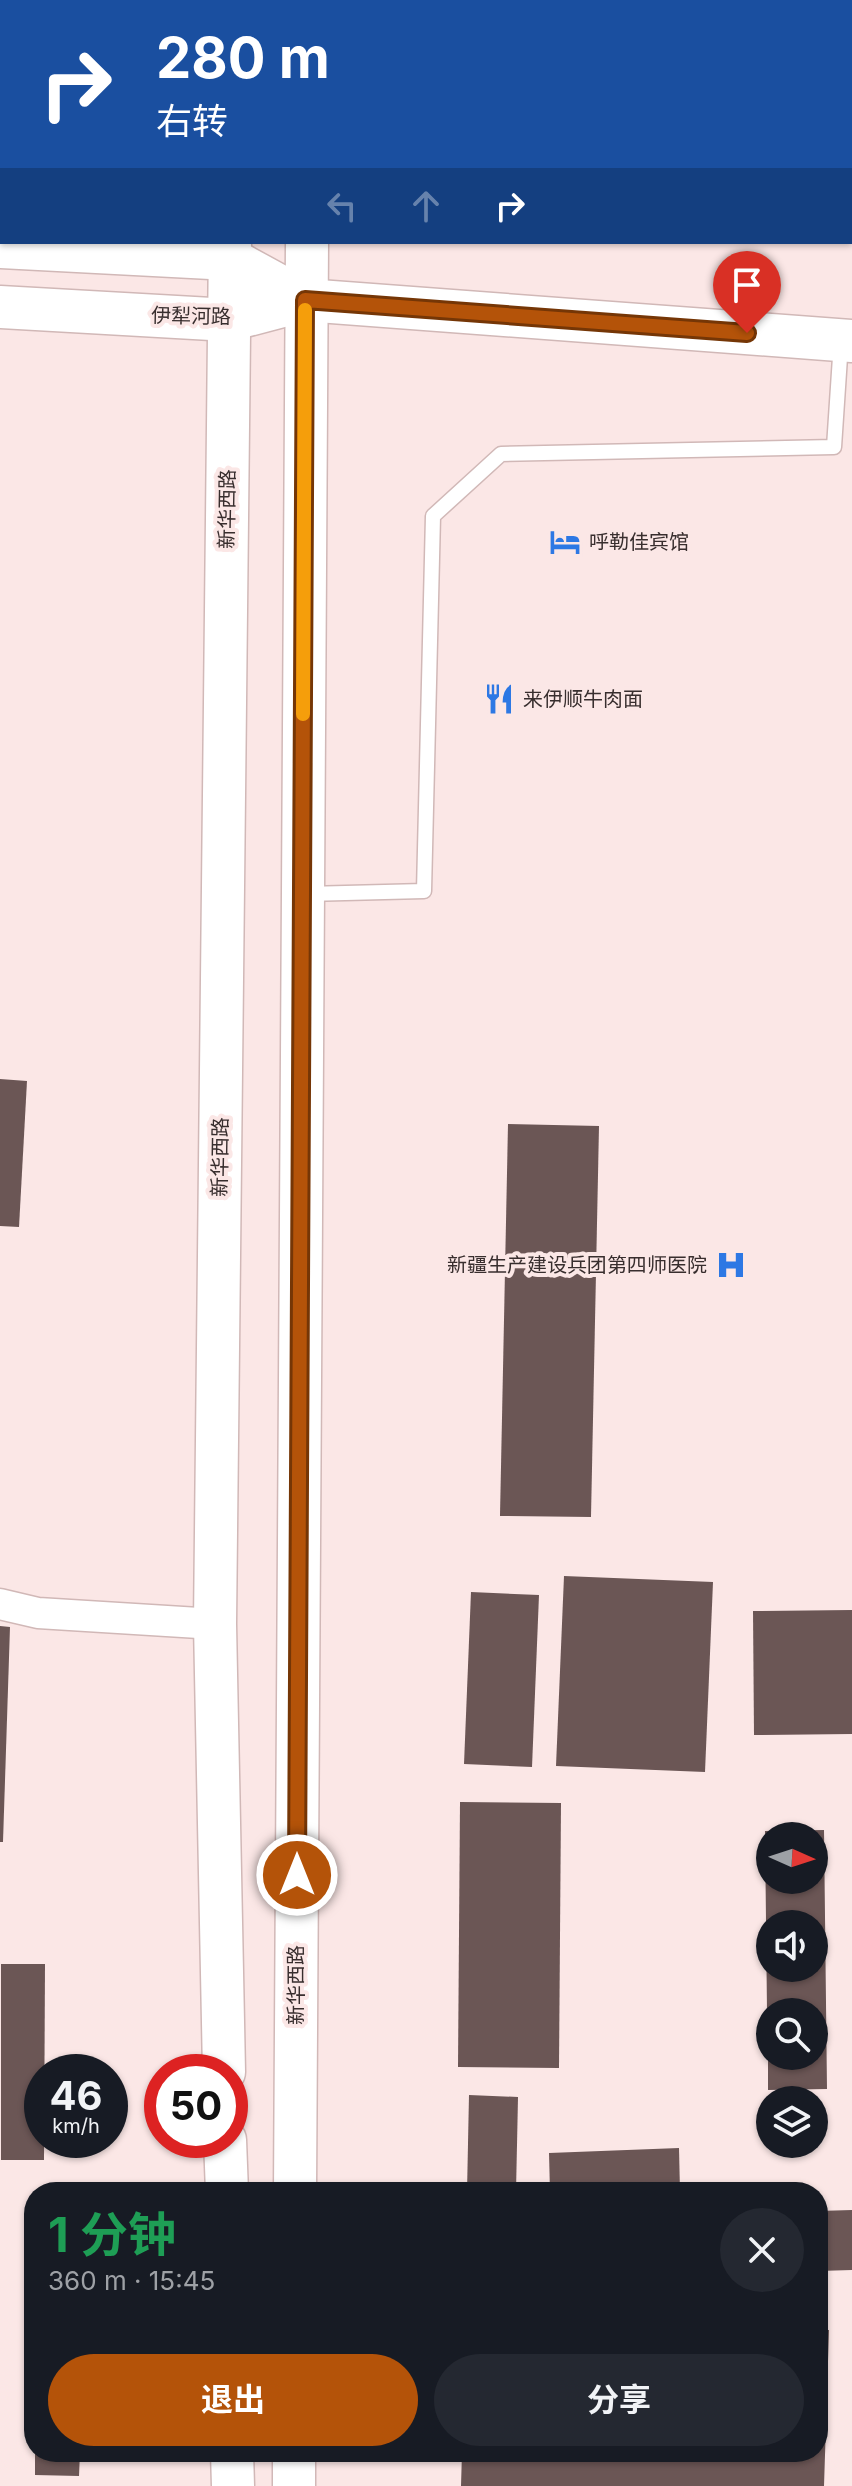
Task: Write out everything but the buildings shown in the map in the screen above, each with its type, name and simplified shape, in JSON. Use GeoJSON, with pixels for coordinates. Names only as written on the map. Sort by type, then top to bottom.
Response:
{"type":"FeatureCollection","features":[{"type":"Feature","properties":{"kind":"main road","name":"新华西路"},"geometry":{"type":"LineString","coordinates":[[295,2182],[307,244]]}},
{"type":"Feature","properties":{"kind":"main road"},"geometry":{"type":"LineString","coordinates":[[0,247],[230,251],[305,300],[847,340]]}},
{"type":"Feature","properties":{"kind":"main road","name":"新华西路"},"geometry":{"type":"LineString","coordinates":[[224,2054],[215,1624],[230,251]]}},
{"type":"Feature","properties":{"kind":"main road","name":"伊犁河路"},"geometry":{"type":"LineString","coordinates":[[0,307],[229,320],[305,300]]}},
{"type":"Feature","properties":{"kind":"main road"},"geometry":{"type":"LineString","coordinates":[[226,2158],[227,2182]]}},
{"type":"Feature","properties":{"kind":"main road"},"geometry":{"type":"LineString","coordinates":[[232,2462],[233,2486]]}},
{"type":"Feature","properties":{"kind":"main road"},"geometry":{"type":"LineString","coordinates":[[294,2462],[294,2486]]}},
{"type":"Feature","properties":{"kind":"street"},"geometry":{"type":"LineString","coordinates":[[0,1604],[38,1613],[215,1624]]}},
{"type":"Feature","properties":{"kind":"lane"},"geometry":{"type":"LineString","coordinates":[[302,894],[424,891],[433,516],[501,454],[834,447],[847,340]]}},
{"type":"Feature","properties":{"kind":"slow traffic"},"geometry":{"type":"LineString","coordinates":[[303,714],[305,310]]}},
{"type":"Feature","properties":{"kind":"place","name":"呼勒佳宾馆"},"geometry":{"type":"Point","coordinates":[565,542]}},
{"type":"Feature","properties":{"kind":"place","name":"来伊顺牛肉面"},"geometry":{"type":"Point","coordinates":[499,699]}},
{"type":"Feature","properties":{"kind":"place","name":"新疆生产建设兵团第四师医院"},"geometry":{"type":"Point","coordinates":[731,1265]}},
{"type":"Feature","properties":{"kind":"route"},"geometry":{"type":"LineString","coordinates":[[297,1875],[305,300],[747,333]]}}]}
